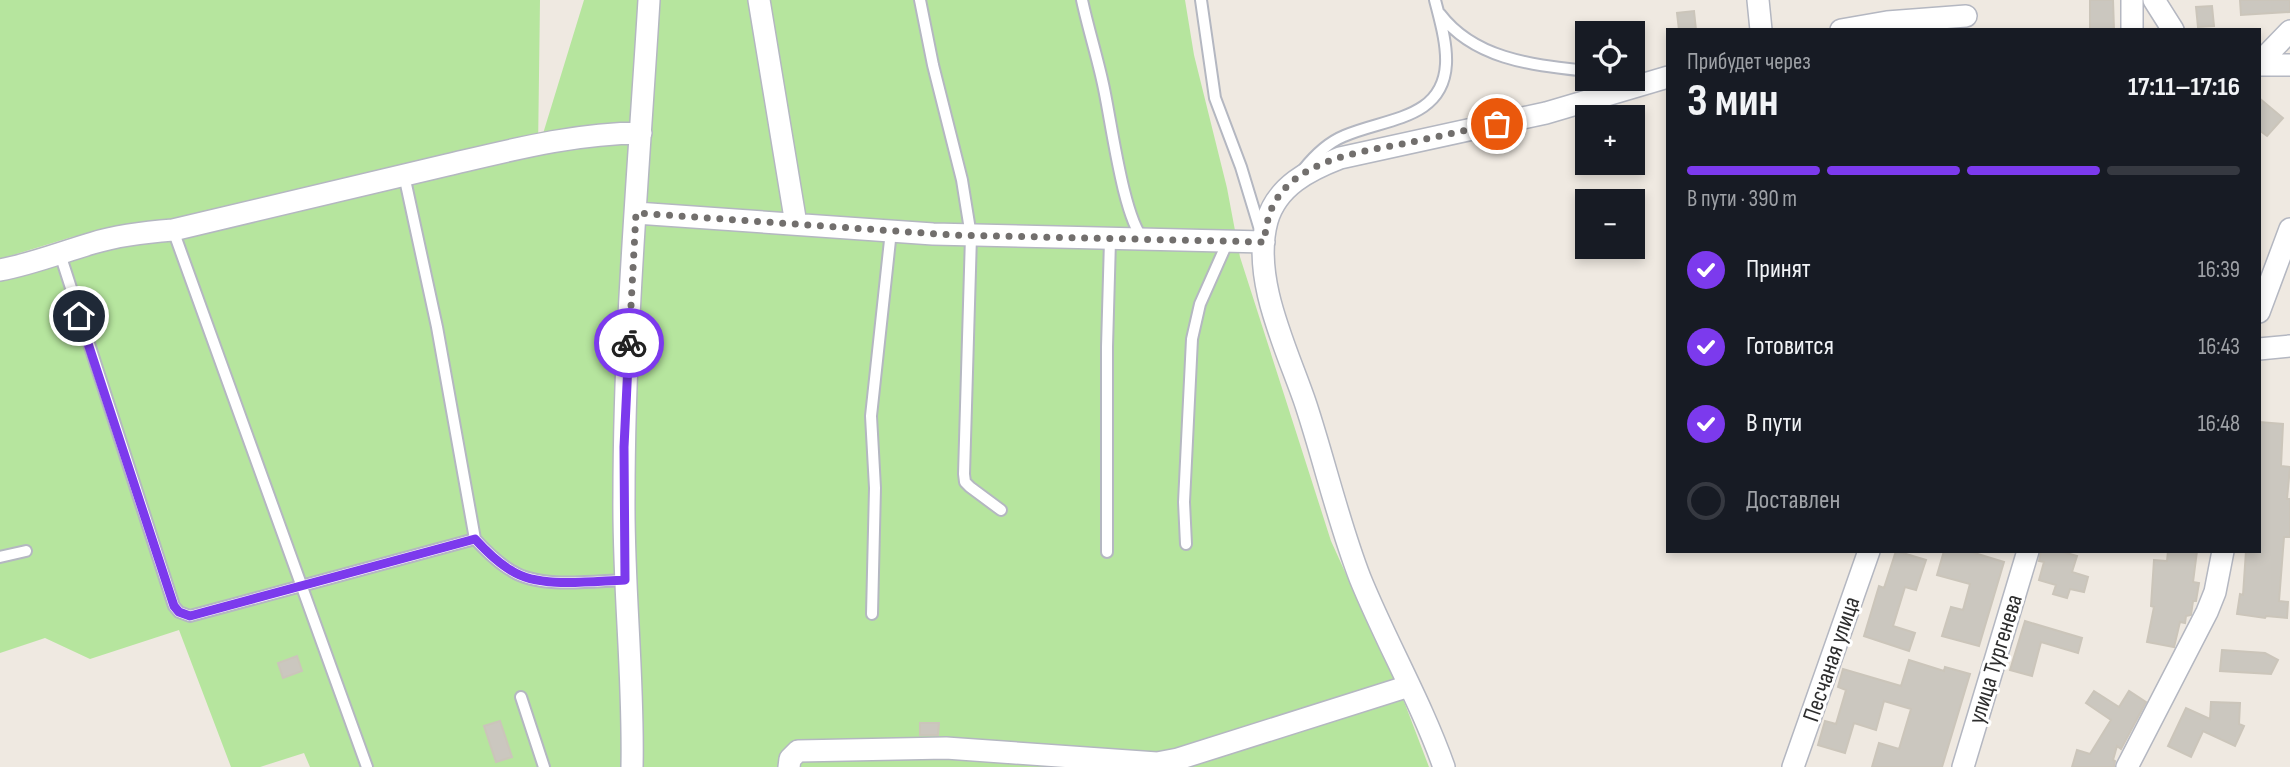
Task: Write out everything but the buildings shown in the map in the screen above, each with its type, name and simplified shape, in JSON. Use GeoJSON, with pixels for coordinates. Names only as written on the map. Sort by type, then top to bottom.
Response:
{"type":"FeatureCollection","features":[{"type":"Feature","properties":{"kind":"street"},"geometry":{"type":"LineString","coordinates":[[632,767],[632,692],[625,580],[624,447],[649,0]]}},
{"type":"Feature","properties":{"kind":"street"},"geometry":{"type":"LineString","coordinates":[[759,0],[796,224]]}},
{"type":"Feature","properties":{"kind":"street"},"geometry":{"type":"LineString","coordinates":[[1758,0],[1761,28]]}},
{"type":"Feature","properties":{"kind":"street"},"geometry":{"type":"LineString","coordinates":[[2132,0],[2132,28]]}},
{"type":"Feature","properties":{"kind":"street"},"geometry":{"type":"LineString","coordinates":[[2154,0],[2172,28]]}},
{"type":"Feature","properties":{"kind":"street"},"geometry":{"type":"LineString","coordinates":[[1852,28],[1966,15]]}},
{"type":"Feature","properties":{"kind":"street"},"geometry":{"type":"LineString","coordinates":[[2261,62],[2290,31]]}},
{"type":"Feature","properties":{"kind":"street"},"geometry":{"type":"LineString","coordinates":[[2261,64],[2290,65]]}},
{"type":"Feature","properties":{"kind":"street"},"geometry":{"type":"LineString","coordinates":[[1444,767],[1428,726],[1381,628],[1343,532],[1315,434],[1274,318],[1264,242],[1267,220],[1276,200],[1292,183],[1314,168],[1340,158],[1546,113],[1666,77]]}},
{"type":"Feature","properties":{"kind":"street"},"geometry":{"type":"LineString","coordinates":[[0,270],[122,236],[173,230],[404,175],[580,137],[608,133],[641,133]]}},
{"type":"Feature","properties":{"kind":"street"},"geometry":{"type":"LineString","coordinates":[[636,213],[971,236],[1264,242]]}},
{"type":"Feature","properties":{"kind":"street"},"geometry":{"type":"LineString","coordinates":[[2261,308],[2290,229]]}},
{"type":"Feature","properties":{"kind":"street"},"geometry":{"type":"LineString","coordinates":[[2261,349],[2290,346]]}},
{"type":"Feature","properties":{"kind":"street","name":"Песчаная улица"},"geometry":{"type":"LineString","coordinates":[[1793,767],[1868,553]]}},
{"type":"Feature","properties":{"kind":"street","name":"улица Тургенева"},"geometry":{"type":"LineString","coordinates":[[1962,767],[2027,553]]}},
{"type":"Feature","properties":{"kind":"street"},"geometry":{"type":"LineString","coordinates":[[2127,767],[2216,592],[2223,553]]}},
{"type":"Feature","properties":{"kind":"street"},"geometry":{"type":"LineString","coordinates":[[789,767],[793,754],[805,750],[885,748],[996,750],[1153,765],[1409,686]]}},
{"type":"Feature","properties":{"kind":"lane"},"geometry":{"type":"LineString","coordinates":[[920,0],[933,65],[962,180],[971,236],[965,482],[1001,510]]}},
{"type":"Feature","properties":{"kind":"lane"},"geometry":{"type":"LineString","coordinates":[[1082,0],[1103,83],[1128,209],[1134,226],[1144,240]]}},
{"type":"Feature","properties":{"kind":"lane"},"geometry":{"type":"LineString","coordinates":[[1201,0],[1215,98],[1241,167],[1264,242]]}},
{"type":"Feature","properties":{"kind":"lane"},"geometry":{"type":"LineString","coordinates":[[1292,183],[1314,157],[1343,136],[1420,110],[1436,97],[1441,89],[1446,65],[1435,0]]}},
{"type":"Feature","properties":{"kind":"lane"},"geometry":{"type":"LineString","coordinates":[[1438,12],[1461,38],[1480,48],[1537,64],[1575,69]]}},
{"type":"Feature","properties":{"kind":"lane"},"geometry":{"type":"LineString","coordinates":[[1645,76],[1666,77]]}},
{"type":"Feature","properties":{"kind":"lane"},"geometry":{"type":"LineString","coordinates":[[404,175],[434,314],[475,539],[513,572],[528,579],[625,580]]}},
{"type":"Feature","properties":{"kind":"lane"},"geometry":{"type":"LineString","coordinates":[[173,230],[367,767]]}},
{"type":"Feature","properties":{"kind":"lane"},"geometry":{"type":"LineString","coordinates":[[872,614],[875,488],[871,416],[891,231]]}},
{"type":"Feature","properties":{"kind":"lane"},"geometry":{"type":"LineString","coordinates":[[1107,552],[1110,240]]}},
{"type":"Feature","properties":{"kind":"lane"},"geometry":{"type":"LineString","coordinates":[[1186,544],[1184,502],[1192,338],[1200,304],[1228,241]]}},
{"type":"Feature","properties":{"kind":"lane"},"geometry":{"type":"LineString","coordinates":[[60,254],[174,606],[179,612],[190,616],[475,539]]}},
{"type":"Feature","properties":{"kind":"lane"},"geometry":{"type":"LineString","coordinates":[[0,557],[26,551]]}},
{"type":"Feature","properties":{"kind":"lane"},"geometry":{"type":"LineString","coordinates":[[522,697],[544,767]]}},
{"type":"Feature","properties":{"kind":"green space"},"geometry":{"type":"Polygon","coordinates":[[[0,0],[540,0],[538,150],[584,0],[1185,0],[1194,55],[1227,188],[1240,257],[1331,541],[1405,704],[1429,767],[310,767],[304,753],[260,767],[231,767],[179,630],[90,659],[45,638],[0,653],[0,274],[197,221],[142,224],[72,237],[0,259],[0,0]]]}},
{"type":"Feature","properties":{"kind":"way so far"},"geometry":{"type":"LineString","coordinates":[[629,343],[636,213],[952,235],[1264,242],[1267,220],[1276,200],[1292,183],[1314,168],[1376,149],[1497,124]]}},
{"type":"Feature","properties":{"kind":"route"},"geometry":{"type":"LineString","coordinates":[[79,316],[174,606],[179,612],[190,616],[475,539],[513,572],[528,579],[625,580],[624,447],[629,343]]}}]}
